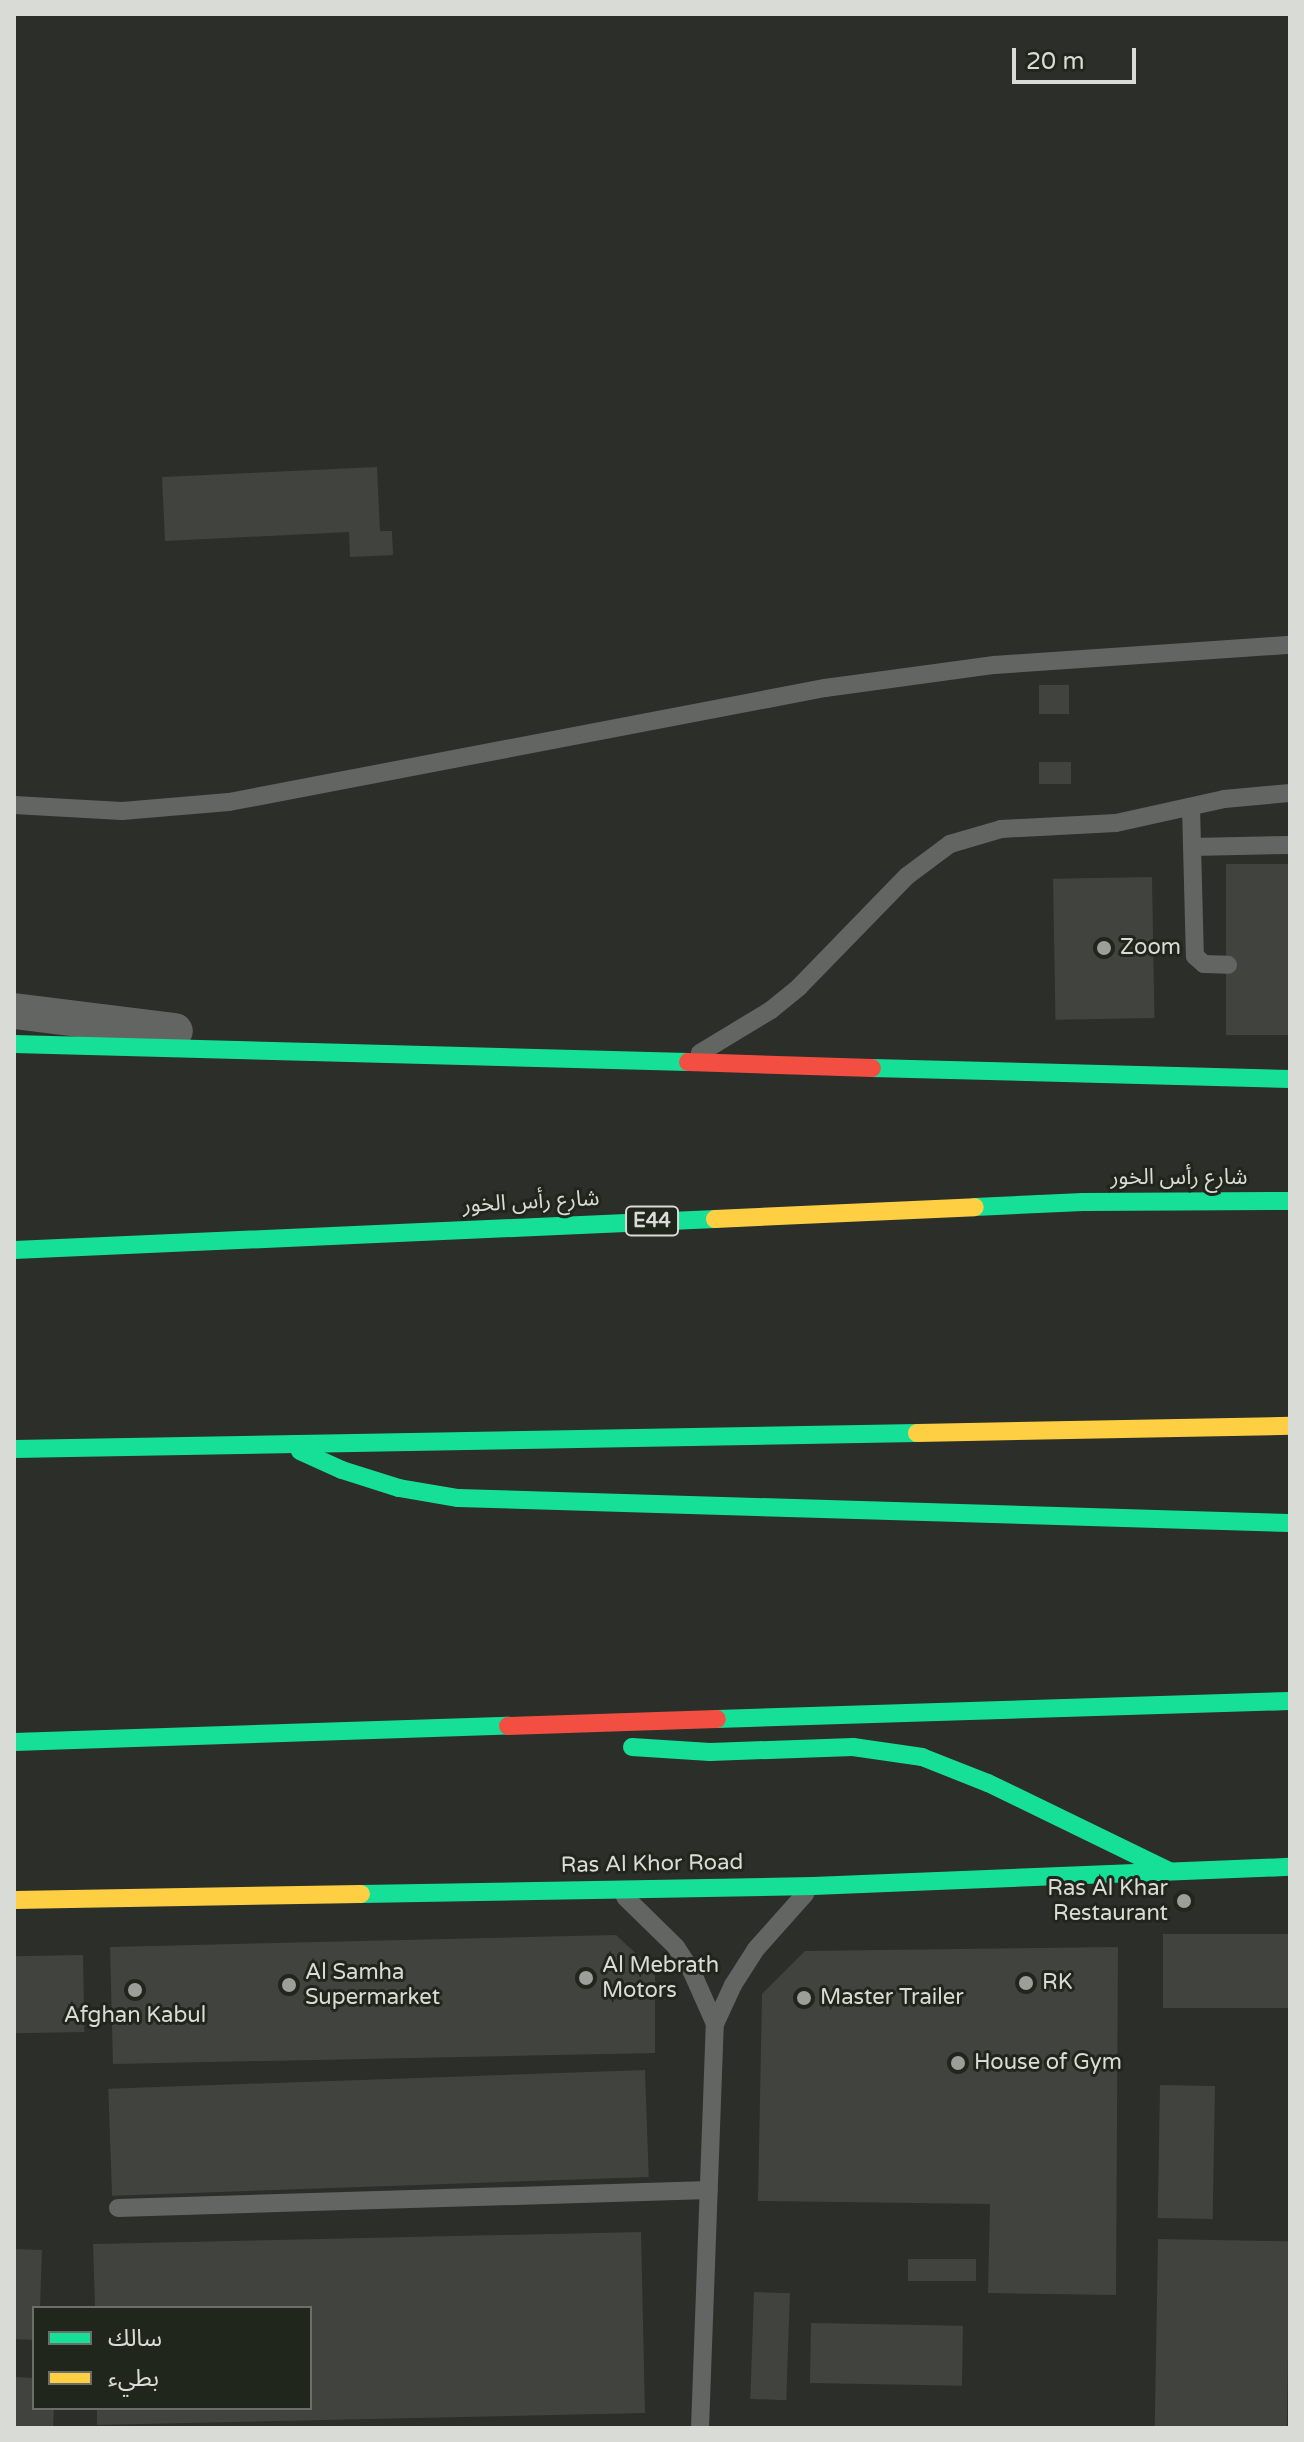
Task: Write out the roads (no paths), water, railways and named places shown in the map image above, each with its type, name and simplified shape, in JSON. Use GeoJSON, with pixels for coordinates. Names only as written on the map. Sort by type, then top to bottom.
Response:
{"type":"FeatureCollection","features":[{"type":"Feature","properties":{"kind":"main road"},"geometry":{"type":"LineString","coordinates":[[14,1044],[1290,1079]]}},
{"type":"Feature","properties":{"kind":"main road","name":"شارع رأس الخور"},"geometry":{"type":"LineString","coordinates":[[14,1250],[1083,1202],[1290,1201]]}},
{"type":"Feature","properties":{"kind":"main road"},"geometry":{"type":"LineString","coordinates":[[14,1449],[1290,1426]]}},
{"type":"Feature","properties":{"kind":"main road"},"geometry":{"type":"LineString","coordinates":[[287,1445],[342,1470],[399,1488],[458,1498],[1290,1523]]}},
{"type":"Feature","properties":{"kind":"main road"},"geometry":{"type":"LineString","coordinates":[[14,1742],[1290,1701]]}},
{"type":"Feature","properties":{"kind":"main road"},"geometry":{"type":"LineString","coordinates":[[540,1725],[582,1738],[666,1751],[853,1747],[922,1757],[988,1783],[1169,1871]]}},
{"type":"Feature","properties":{"kind":"main road","name":"Ras Al Khor Road"},"geometry":{"type":"LineString","coordinates":[[14,1900],[813,1886],[1290,1867]]}},
{"type":"Feature","properties":{"kind":"street"},"geometry":{"type":"LineString","coordinates":[[14,1011],[344,1051]]}},
{"type":"Feature","properties":{"kind":"lane"},"geometry":{"type":"LineString","coordinates":[[14,805],[122,811],[229,802],[742,702],[909,675],[994,665],[1290,645]]}},
{"type":"Feature","properties":{"kind":"lane"},"geometry":{"type":"LineString","coordinates":[[675,1063],[708,1049],[771,1010],[799,987],[907,876],[950,844],[1001,829],[1116,823],[1224,799],[1290,793]]}},
{"type":"Feature","properties":{"kind":"lane"},"geometry":{"type":"LineString","coordinates":[[1191,807],[1195,956],[1204,964],[1228,965]]}},
{"type":"Feature","properties":{"kind":"lane"},"geometry":{"type":"LineString","coordinates":[[1192,847],[1290,845]]}},
{"type":"Feature","properties":{"kind":"lane"},"geometry":{"type":"LineString","coordinates":[[700,2428],[715,2024],[733,1985],[756,1949],[813,1886]]}},
{"type":"Feature","properties":{"kind":"lane"},"geometry":{"type":"LineString","coordinates":[[613,1888],[636,1905],[676,1947],[692,1972],[715,2024]]}},
{"type":"Feature","properties":{"kind":"lane"},"geometry":{"type":"LineString","coordinates":[[118,2208],[709,2190]]}},
{"type":"Feature","properties":{"kind":"place","name":"Zoom"},"geometry":{"type":"Point","coordinates":[1104,948]}},
{"type":"Feature","properties":{"kind":"place","name":"Ras Al Khar Restaurant"},"geometry":{"type":"Point","coordinates":[1184,1901]}},
{"type":"Feature","properties":{"kind":"place","name":"Al Mebrath Motors"},"geometry":{"type":"Point","coordinates":[586,1978]}},
{"type":"Feature","properties":{"kind":"place","name":"RK"},"geometry":{"type":"Point","coordinates":[1026,1983]}},
{"type":"Feature","properties":{"kind":"place","name":"Al Samha Supermarket"},"geometry":{"type":"Point","coordinates":[289,1985]}},
{"type":"Feature","properties":{"kind":"place","name":"Afghan Kabul"},"geometry":{"type":"Point","coordinates":[135,1990]}},
{"type":"Feature","properties":{"kind":"place","name":"Master Trailer"},"geometry":{"type":"Point","coordinates":[804,1998]}},
{"type":"Feature","properties":{"kind":"place","name":"House of Gym"},"geometry":{"type":"Point","coordinates":[958,2063]}}]}
